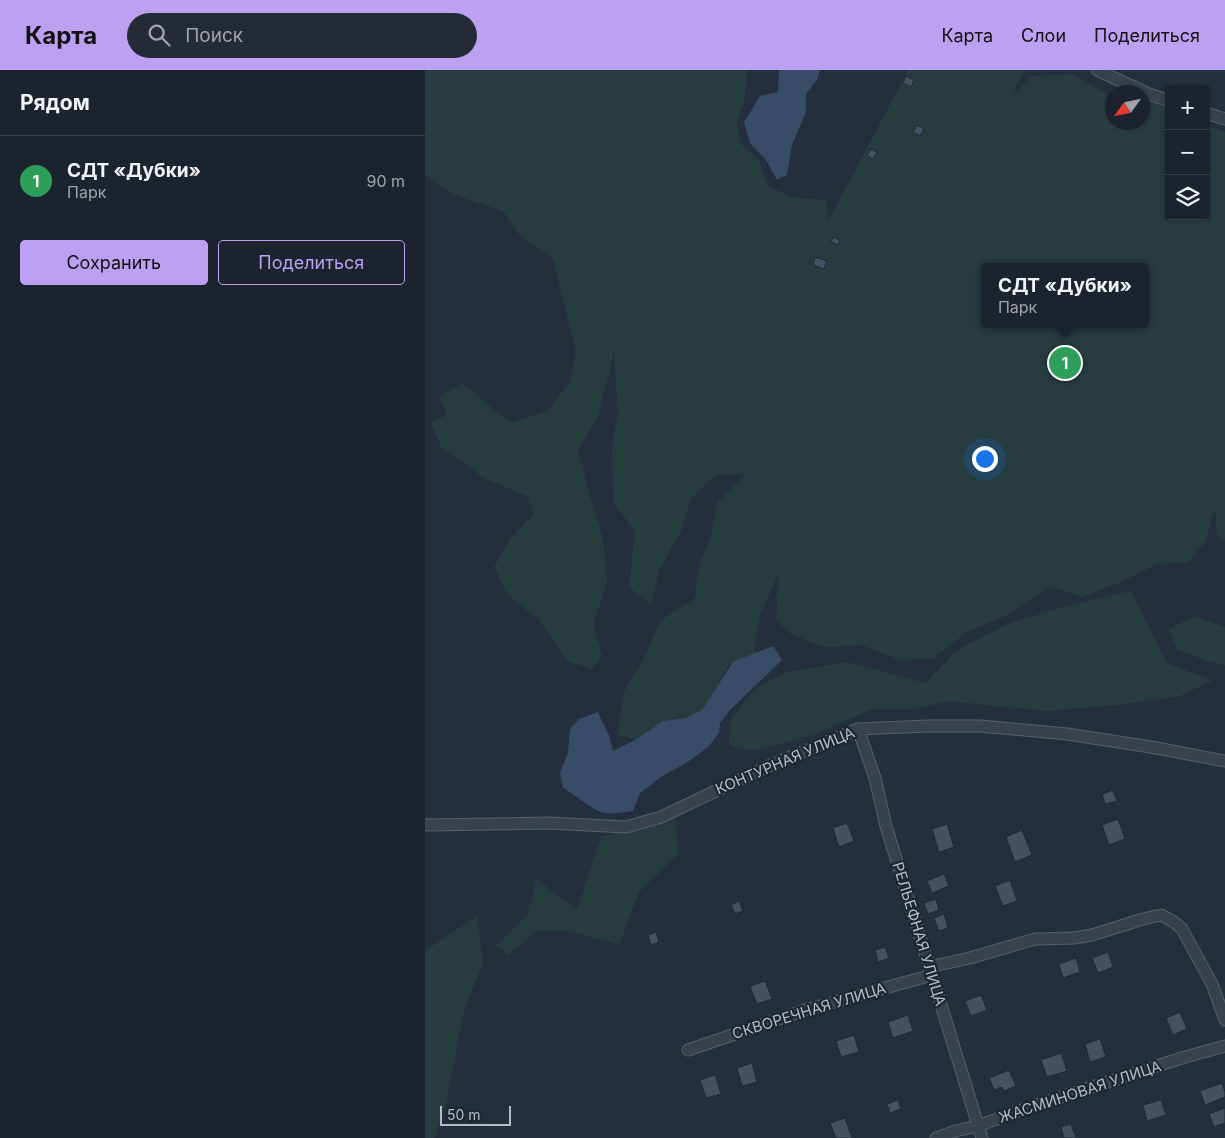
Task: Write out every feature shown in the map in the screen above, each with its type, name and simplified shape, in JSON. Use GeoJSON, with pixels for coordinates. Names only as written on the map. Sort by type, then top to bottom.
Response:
{"type":"FeatureCollection","features":[{"type":"Feature","properties":{"kind":"street"},"geometry":{"type":"LineString","coordinates":[[1097,70],[1165,100]]}},
{"type":"Feature","properties":{"kind":"street"},"geometry":{"type":"LineString","coordinates":[[1210,114],[1225,119]]}},
{"type":"Feature","properties":{"kind":"street","name":"КОНТУРНАЯ УЛИЦА"},"geometry":{"type":"LineString","coordinates":[[425,825],[550,823],[626,827],[661,817],[771,765],[858,729],[980,726],[1067,734],[1225,762]]}},
{"type":"Feature","properties":{"kind":"street","name":"РЕЛЬЕФНАЯ УЛИЦА"},"geometry":{"type":"LineString","coordinates":[[858,729],[875,778],[887,826],[930,971],[982,1138]]}},
{"type":"Feature","properties":{"kind":"street","name":"СКВОРЕЧНАЯ УЛИЦА"},"geometry":{"type":"LineString","coordinates":[[688,1050],[805,1010],[1035,939],[1074,938],[1092,935],[1161,915],[1182,929],[1212,984],[1225,1020]]}},
{"type":"Feature","properties":{"kind":"street","name":"ЖАСМИНОВАЯ УЛИЦА"},"geometry":{"type":"LineString","coordinates":[[936,1138],[1185,1057],[1225,1046]]}},
{"type":"Feature","properties":{"kind":"green space"},"geometry":{"type":"Polygon","coordinates":[[[425,70],[748,70],[744,103],[737,123],[741,144],[758,159],[768,186],[794,198],[827,200],[828,222],[908,70],[1025,70],[1012,95],[1031,76],[1074,74],[1105,94],[1105,130],[1150,130],[1150,103],[1151,102],[1165,107],[1165,220],[1210,220],[1210,126],[1225,132],[1225,541],[1217,535],[1215,508],[1205,542],[1188,562],[1158,564],[1121,582],[1082,597],[1051,587],[1010,614],[967,632],[934,658],[900,660],[861,645],[823,647],[791,634],[776,620],[779,573],[759,617],[754,656],[728,666],[702,716],[663,721],[635,740],[617,734],[624,692],[645,656],[660,621],[695,598],[700,562],[712,534],[717,502],[746,474],[718,474],[691,498],[681,532],[659,570],[651,605],[629,587],[635,532],[613,501],[612,448],[618,412],[614,353],[598,417],[578,451],[603,538],[607,581],[593,626],[602,655],[592,669],[567,661],[539,620],[507,594],[494,567],[511,538],[533,515],[529,497],[484,478],[441,447],[431,422],[447,415],[439,397],[462,383],[511,423],[548,410],[569,383],[576,351],[553,259],[520,236],[503,211],[455,195],[425,175],[425,70]]]}},
{"type":"Feature","properties":{"kind":"green space"},"geometry":{"type":"Polygon","coordinates":[[[1131,591],[1168,664],[1213,680],[1180,696],[1117,705],[1044,711],[949,701],[914,709],[872,709],[814,735],[752,751],[729,745],[731,719],[753,691],[783,673],[847,662],[925,683],[957,650],[1008,624],[1052,610],[1131,591]]]}},
{"type":"Feature","properties":{"kind":"green space"},"geometry":{"type":"Polygon","coordinates":[[[1195,616],[1225,627],[1225,666],[1176,649],[1169,629],[1195,616]]]}},
{"type":"Feature","properties":{"kind":"green space"},"geometry":{"type":"Polygon","coordinates":[[[675,813],[679,853],[639,892],[619,945],[569,931],[538,930],[509,955],[496,945],[527,916],[533,895],[535,878],[577,910],[601,837],[675,813]]]}},
{"type":"Feature","properties":{"kind":"green space"},"geometry":{"type":"Polygon","coordinates":[[[477,916],[483,963],[464,1011],[447,1098],[435,1138],[425,1138],[425,951],[477,916]]]}},
{"type":"Feature","properties":{"kind":"water"},"geometry":{"type":"Polygon","coordinates":[[[779,70],[820,70],[817,80],[806,94],[806,112],[792,145],[787,175],[777,180],[766,160],[750,143],[744,122],[760,96],[778,92],[779,70]]]}},
{"type":"Feature","properties":{"kind":"water"},"geometry":{"type":"Polygon","coordinates":[[[773,646],[782,660],[730,710],[720,723],[719,733],[709,746],[640,793],[633,811],[600,812],[563,788],[560,773],[568,752],[570,729],[579,719],[598,712],[609,735],[613,751],[635,740],[663,721],[686,718],[702,710],[733,662],[773,646]]]}},
{"type":"Feature","properties":{"kind":"building"},"geometry":{"type":"Polygon","coordinates":[[[906,76],[914,80],[911,87],[903,83],[906,76]]]}},
{"type":"Feature","properties":{"kind":"building"},"geometry":{"type":"Polygon","coordinates":[[[917,125],[924,129],[920,136],[913,132],[917,125]]]}},
{"type":"Feature","properties":{"kind":"building"},"geometry":{"type":"Polygon","coordinates":[[[871,149],[877,152],[873,159],[867,156],[871,149]]]}},
{"type":"Feature","properties":{"kind":"building"},"geometry":{"type":"Polygon","coordinates":[[[833,237],[840,240],[838,245],[831,242],[833,237]]]}},
{"type":"Feature","properties":{"kind":"building"},"geometry":{"type":"Polygon","coordinates":[[[815,257],[827,261],[824,269],[813,265],[815,257]]]}},
{"type":"Feature","properties":{"kind":"building"},"geometry":{"type":"Polygon","coordinates":[[[1113,790],[1117,801],[1105,804],[1102,794],[1113,790]]]}},
{"type":"Feature","properties":{"kind":"building"},"geometry":{"type":"Polygon","coordinates":[[[1118,819],[1125,839],[1109,845],[1102,825],[1118,819]]]}},
{"type":"Feature","properties":{"kind":"building"},"geometry":{"type":"Polygon","coordinates":[[[847,823],[854,841],[839,847],[833,828],[847,823]]]}},
{"type":"Feature","properties":{"kind":"building"},"geometry":{"type":"Polygon","coordinates":[[[947,824],[954,847],[939,852],[932,829],[947,824]]]}},
{"type":"Feature","properties":{"kind":"building"},"geometry":{"type":"Polygon","coordinates":[[[1022,830],[1032,855],[1015,862],[1006,837],[1022,830]]]}},
{"type":"Feature","properties":{"kind":"building"},"geometry":{"type":"Polygon","coordinates":[[[944,874],[949,886],[932,893],[927,881],[944,874]]]}},
{"type":"Feature","properties":{"kind":"building"},"geometry":{"type":"Polygon","coordinates":[[[1010,880],[1017,901],[1003,906],[995,886],[1010,880]]]}},
{"type":"Feature","properties":{"kind":"building"},"geometry":{"type":"Polygon","coordinates":[[[936,899],[939,910],[928,914],[924,903],[936,899]]]}},
{"type":"Feature","properties":{"kind":"building"},"geometry":{"type":"Polygon","coordinates":[[[739,901],[743,911],[735,914],[731,905],[739,901]]]}},
{"type":"Feature","properties":{"kind":"building"},"geometry":{"type":"Polygon","coordinates":[[[944,914],[948,928],[939,931],[934,918],[944,914]]]}},
{"type":"Feature","properties":{"kind":"building"},"geometry":{"type":"Polygon","coordinates":[[[656,932],[659,942],[651,945],[648,935],[656,932]]]}},
{"type":"Feature","properties":{"kind":"building"},"geometry":{"type":"Polygon","coordinates":[[[885,947],[889,958],[878,962],[875,950],[885,947]]]}},
{"type":"Feature","properties":{"kind":"building"},"geometry":{"type":"Polygon","coordinates":[[[1108,952],[1113,967],[1098,973],[1092,958],[1108,952]]]}},
{"type":"Feature","properties":{"kind":"building"},"geometry":{"type":"Polygon","coordinates":[[[1076,958],[1080,972],[1063,978],[1059,964],[1076,958]]]}},
{"type":"Feature","properties":{"kind":"building"},"geometry":{"type":"Polygon","coordinates":[[[765,981],[772,999],[757,1004],[750,986],[765,981]]]}},
{"type":"Feature","properties":{"kind":"building"},"geometry":{"type":"Polygon","coordinates":[[[981,995],[987,1010],[971,1016],[965,1001],[981,995]]]}},
{"type":"Feature","properties":{"kind":"building"},"geometry":{"type":"Polygon","coordinates":[[[1180,1012],[1187,1029],[1173,1035],[1166,1018],[1180,1012]]]}},
{"type":"Feature","properties":{"kind":"building"},"geometry":{"type":"Polygon","coordinates":[[[908,1015],[913,1031],[893,1038],[888,1022],[908,1015]]]}},
{"type":"Feature","properties":{"kind":"building"},"geometry":{"type":"Polygon","coordinates":[[[854,1035],[859,1052],[841,1057],[836,1041],[854,1035]]]}},
{"type":"Feature","properties":{"kind":"building"},"geometry":{"type":"Polygon","coordinates":[[[1100,1039],[1106,1057],[1090,1062],[1085,1044],[1100,1039]]]}},
{"type":"Feature","properties":{"kind":"building"},"geometry":{"type":"Polygon","coordinates":[[[1061,1053],[1067,1071],[1047,1077],[1041,1060],[1061,1053]]]}},
{"type":"Feature","properties":{"kind":"building"},"geometry":{"type":"Polygon","coordinates":[[[752,1063],[757,1082],[742,1086],[737,1068],[752,1063]]]}},
{"type":"Feature","properties":{"kind":"building"},"geometry":{"type":"Polygon","coordinates":[[[1009,1070],[1016,1086],[1004,1091],[1002,1087],[994,1090],[989,1078],[1009,1070]]]}},
{"type":"Feature","properties":{"kind":"building"},"geometry":{"type":"Polygon","coordinates":[[[715,1075],[721,1094],[706,1098],[700,1080],[715,1075]]]}},
{"type":"Feature","properties":{"kind":"building"},"geometry":{"type":"Polygon","coordinates":[[[1222,1083],[1225,1097],[1205,1105],[1200,1091],[1222,1083]]]}},
{"type":"Feature","properties":{"kind":"building"},"geometry":{"type":"Polygon","coordinates":[[[898,1100],[901,1109],[890,1113],[887,1104],[898,1100]]]}},
{"type":"Feature","properties":{"kind":"building"},"geometry":{"type":"Polygon","coordinates":[[[1161,1100],[1166,1115],[1147,1121],[1143,1105],[1161,1100]]]}},
{"type":"Feature","properties":{"kind":"building"},"geometry":{"type":"Polygon","coordinates":[[[1225,1108],[1225,1123],[1214,1127],[1209,1114],[1225,1108]]]}},
{"type":"Feature","properties":{"kind":"building"},"geometry":{"type":"Polygon","coordinates":[[[845,1118],[852,1138],[836,1138],[830,1123],[845,1118]]]}},
{"type":"Feature","properties":{"kind":"building"},"geometry":{"type":"Polygon","coordinates":[[[1071,1124],[1076,1138],[1064,1138],[1061,1127],[1071,1124]]]}},
{"type":"Feature","properties":{"kind":"place","name":"СДТ «Дубки»"},"geometry":{"type":"Point","coordinates":[1065,363]}}]}
